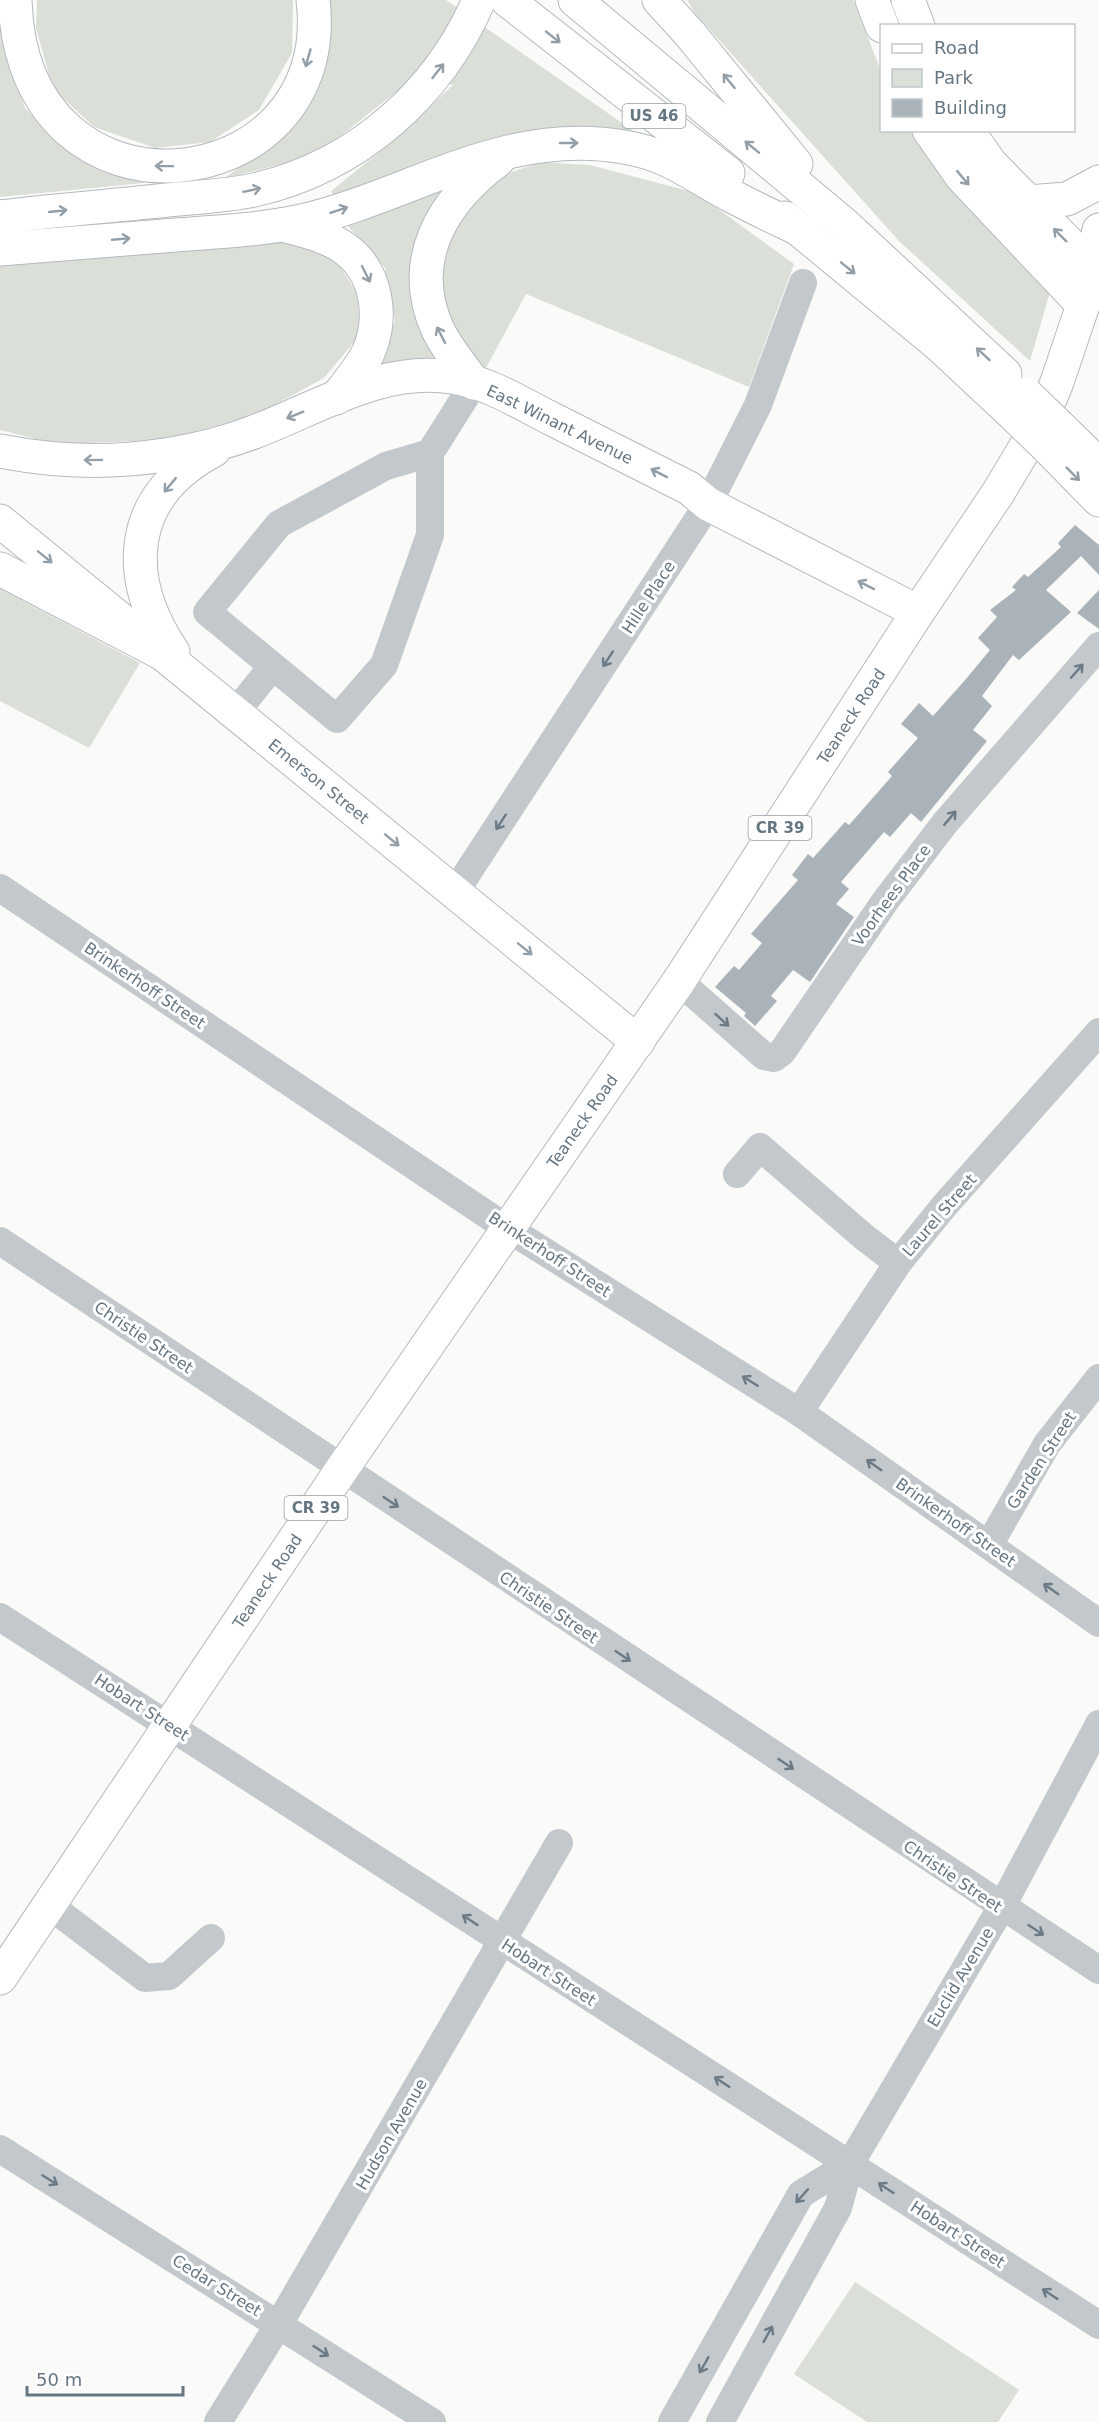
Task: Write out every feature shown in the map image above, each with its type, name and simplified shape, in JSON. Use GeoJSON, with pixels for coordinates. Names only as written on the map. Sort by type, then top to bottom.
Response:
{"type":"FeatureCollection","features":[{"type":"Feature","properties":{"kind":"main road"},"geometry":{"type":"LineString","coordinates":[[15,0],[18,40],[28,74],[55,117],[81,140],[111,156],[144,165],[178,166],[211,160],[242,146],[266,129],[285,108],[301,80],[311,48],[313,0]]}},
{"type":"Feature","properties":{"kind":"main road"},"geometry":{"type":"LineString","coordinates":[[0,217],[254,190],[296,177],[334,160],[367,140],[399,114],[427,85],[453,52],[480,0]]}},
{"type":"Feature","properties":{"kind":"main road","name":"US 46"},"geometry":{"type":"LineString","coordinates":[[507,0],[803,231],[939,345],[1021,405]]}},
{"type":"Feature","properties":{"kind":"main road","name":"US 46"},"geometry":{"type":"LineString","coordinates":[[575,0],[845,225],[1053,437],[1099,500]]}},
{"type":"Feature","properties":{"kind":"main road"},"geometry":{"type":"LineString","coordinates":[[659,0],[690,34],[845,225]]}},
{"type":"Feature","properties":{"kind":"main road"},"geometry":{"type":"LineString","coordinates":[[669,0],[690,34]]}},
{"type":"Feature","properties":{"kind":"main road"},"geometry":{"type":"LineString","coordinates":[[872,0],[881,24]]}},
{"type":"Feature","properties":{"kind":"main road"},"geometry":{"type":"LineString","coordinates":[[908,0],[917,24]]}},
{"type":"Feature","properties":{"kind":"main road"},"geometry":{"type":"LineString","coordinates":[[930,132],[962,177],[1083,305]]}},
{"type":"Feature","properties":{"kind":"main road"},"geometry":{"type":"LineString","coordinates":[[968,132],[991,164],[1092,267]]}},
{"type":"Feature","properties":{"kind":"main road"},"geometry":{"type":"LineString","coordinates":[[0,249],[283,225],[347,207],[451,168],[511,150],[548,144],[586,143],[647,152],[672,160],[727,194],[803,231]]}},
{"type":"Feature","properties":{"kind":"main road"},"geometry":{"type":"LineString","coordinates":[[474,382],[438,329],[429,297],[428,265],[435,233],[450,204],[473,179],[511,150]]}},
{"type":"Feature","properties":{"kind":"main road"},"geometry":{"type":"LineString","coordinates":[[1028,202],[1067,199],[1099,182]]}},
{"type":"Feature","properties":{"kind":"main road"},"geometry":{"type":"LineString","coordinates":[[283,225],[321,236],[342,247],[362,266],[375,295],[376,322],[368,352],[336,398]]}},
{"type":"Feature","properties":{"kind":"main road","name":"Teaneck Road"},"geometry":{"type":"LineString","coordinates":[[0,1978],[342,1469],[679,981],[918,612],[998,493],[1041,421],[1083,305],[1099,230]]}},
{"type":"Feature","properties":{"kind":"main road","name":"East Winant Avenue"},"geometry":{"type":"LineString","coordinates":[[0,451],[62,459],[138,458],[184,451],[254,432],[375,382],[406,376],[444,376],[474,382],[493,389],[689,488],[708,504],[918,612]]}},
{"type":"Feature","properties":{"kind":"main road"},"geometry":{"type":"LineString","coordinates":[[195,679],[168,643],[147,605],[139,570],[143,533],[159,499],[180,473],[207,453],[254,432]]}},
{"type":"Feature","properties":{"kind":"main road","name":"US 46"},"geometry":{"type":"LineString","coordinates":[[1053,437],[1099,465]]}},
{"type":"Feature","properties":{"kind":"main road","name":"Emerson Street"},"geometry":{"type":"LineString","coordinates":[[0,520],[638,1042]]}},
{"type":"Feature","properties":{"kind":"main road"},"geometry":{"type":"LineString","coordinates":[[0,569],[165,654]]}},
{"type":"Feature","properties":{"kind":"street","name":"Hille Place"},"geometry":{"type":"LineString","coordinates":[[456,892],[708,504],[758,405],[803,283]]}},
{"type":"Feature","properties":{"kind":"street"},"geometry":{"type":"LineString","coordinates":[[430,453],[386,466],[279,524],[207,612],[337,719],[384,665],[430,535],[430,453],[474,382]]}},
{"type":"Feature","properties":{"kind":"street","name":"Voorhees Place"},"geometry":{"type":"LineString","coordinates":[[679,981],[764,1056],[774,1058],[782,1052],[886,900],[945,823],[1099,646]]}},
{"type":"Feature","properties":{"kind":"street"},"geometry":{"type":"LineString","coordinates":[[235,713],[272,667]]}},
{"type":"Feature","properties":{"kind":"street","name":"Brinkerhoff Street"},"geometry":{"type":"LineString","coordinates":[[0,888],[507,1228],[799,1412],[1099,1623]]}},
{"type":"Feature","properties":{"kind":"street","name":"Laurel Street"},"geometry":{"type":"LineString","coordinates":[[799,1412],[898,1263],[945,1205],[1099,1032]]}},
{"type":"Feature","properties":{"kind":"street"},"geometry":{"type":"LineString","coordinates":[[737,1174],[760,1147],[898,1263]]}},
{"type":"Feature","properties":{"kind":"street","name":"Christie Street"},"geometry":{"type":"LineString","coordinates":[[0,1241],[1001,1908],[1099,1970]]}},
{"type":"Feature","properties":{"kind":"street","name":"Garden Street"},"geometry":{"type":"LineString","coordinates":[[989,1545],[1047,1444],[1099,1378]]}},
{"type":"Feature","properties":{"kind":"street","name":"Hobart Street"},"geometry":{"type":"LineString","coordinates":[[0,1617],[1099,2325]]}},
{"type":"Feature","properties":{"kind":"street","name":"Euclid Avenue"},"geometry":{"type":"LineString","coordinates":[[721,2420],[838,2208],[850,2164],[1001,1908],[1099,1724]]}},
{"type":"Feature","properties":{"kind":"street","name":"Hudson Avenue"},"geometry":{"type":"LineString","coordinates":[[218,2422],[279,2324],[559,1843]]}},
{"type":"Feature","properties":{"kind":"street"},"geometry":{"type":"LineString","coordinates":[[49,1905],[145,1978],[169,1976],[212,1938]]}},
{"type":"Feature","properties":{"kind":"street","name":"Cedar Street"},"geometry":{"type":"LineString","coordinates":[[0,2149],[432,2422]]}},
{"type":"Feature","properties":{"kind":"street","name":"Euclid Avenue"},"geometry":{"type":"LineString","coordinates":[[672,2422],[801,2194],[850,2164]]}},
{"type":"Feature","properties":{"kind":"street"},"geometry":{"type":"LineString","coordinates":[[749,2285],[783,2307]]}},
{"type":"Feature","properties":{"kind":"street"},"geometry":{"type":"LineString","coordinates":[[688,2394],[721,2420]]}},
{"type":"Feature","properties":{"kind":"green space"},"geometry":{"type":"Polygon","coordinates":[[[0,0],[2,0],[1,35],[25,108],[65,149],[142,178],[144,183],[0,197],[0,0]]]}},
{"type":"Feature","properties":{"kind":"green space"},"geometry":{"type":"Polygon","coordinates":[[[37,0],[293,0],[292,53],[259,110],[210,142],[155,148],[94,127],[53,89],[36,28],[37,0]]]}},
{"type":"Feature","properties":{"kind":"green space"},"geometry":{"type":"Polygon","coordinates":[[[322,0],[446,0],[642,137],[334,196],[331,191],[397,138],[453,85],[419,74],[316,155],[223,179],[283,136],[327,60],[322,0]]]}},
{"type":"Feature","properties":{"kind":"green space"},"geometry":{"type":"Polygon","coordinates":[[[687,0],[853,0],[880,68],[880,132],[915,132],[1050,292],[1030,361],[899,241],[694,12],[687,0]]]}},
{"type":"Feature","properties":{"kind":"green space"},"geometry":{"type":"Polygon","coordinates":[[[540,162],[590,165],[696,193],[794,264],[749,387],[526,294],[486,368],[454,339],[440,277],[451,228],[484,182],[540,162]]]}},
{"type":"Feature","properties":{"kind":"green space"},"geometry":{"type":"Polygon","coordinates":[[[456,174],[423,231],[437,357],[376,365],[395,321],[385,268],[346,224],[456,174]]]}},
{"type":"Feature","properties":{"kind":"green space"},"geometry":{"type":"Polygon","coordinates":[[[276,239],[333,255],[357,293],[360,335],[324,378],[258,414],[164,440],[56,444],[0,430],[0,260],[276,239]]]}},
{"type":"Feature","properties":{"kind":"green space"},"geometry":{"type":"Polygon","coordinates":[[[0,589],[140,663],[89,748],[0,701],[0,589]]]}},
{"type":"Feature","properties":{"kind":"green space"},"geometry":{"type":"Polygon","coordinates":[[[855,2282],[1019,2390],[998,2422],[867,2422],[794,2374],[855,2282]]]}},
{"type":"Feature","properties":{"kind":"building"},"geometry":{"type":"Polygon","coordinates":[[[1075,525],[1099,545],[1099,575],[1081,556],[1046,590],[1071,612],[1019,660],[1013,655],[982,696],[992,706],[973,730],[987,741],[921,822],[911,813],[890,837],[884,832],[841,882],[849,889],[836,904],[854,917],[810,982],[793,970],[771,996],[777,1001],[755,1026],[744,1016],[746,1013],[715,987],[734,966],[739,970],[762,943],[751,934],[798,880],[792,875],[808,854],[813,858],[845,822],[849,825],[892,776],[888,772],[918,738],[901,724],[919,703],[933,716],[966,679],[990,650],[978,638],[997,617],[990,610],[1016,590],[1012,587],[1024,574],[1028,577],[1061,547],[1058,543],[1075,525]]]}},
{"type":"Feature","properties":{"kind":"building"},"geometry":{"type":"Polygon","coordinates":[[[1099,590],[1099,629],[1077,613],[1099,590]]]}}]}
